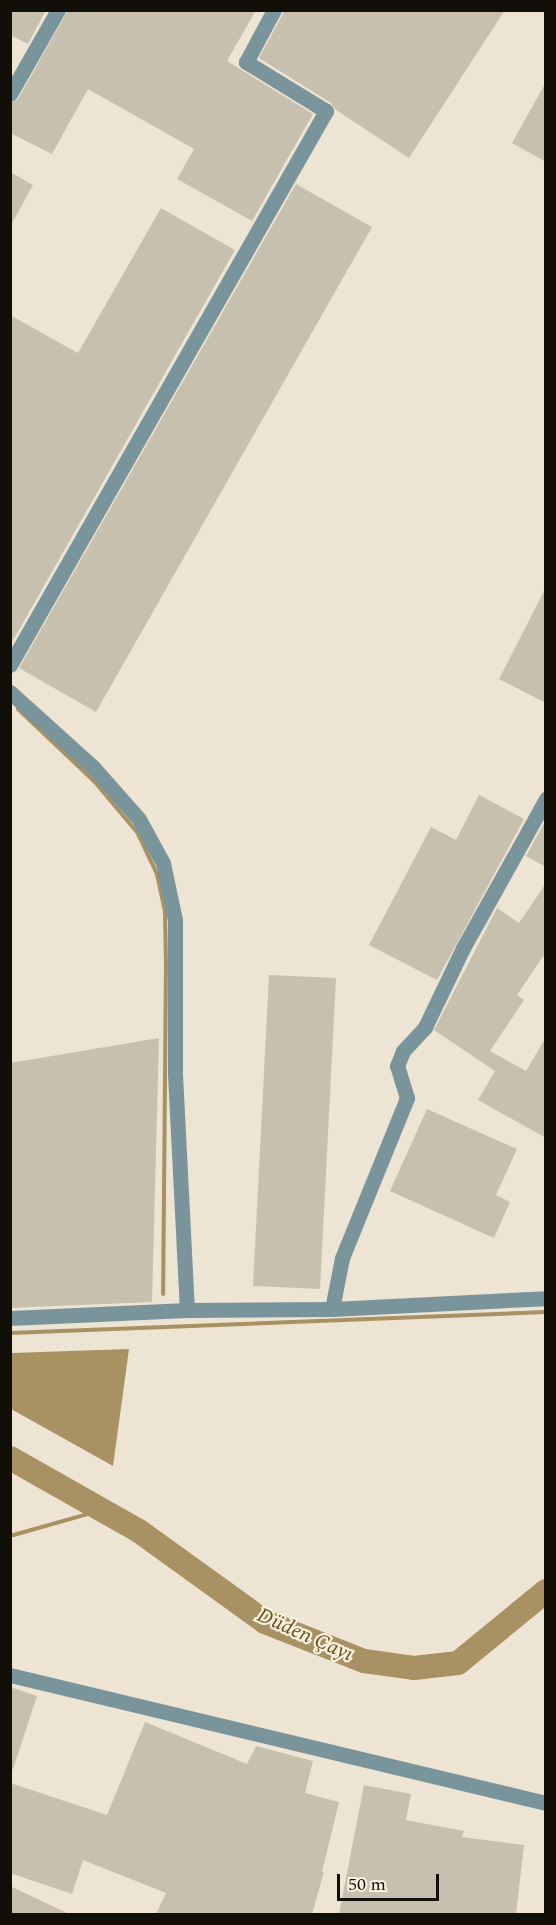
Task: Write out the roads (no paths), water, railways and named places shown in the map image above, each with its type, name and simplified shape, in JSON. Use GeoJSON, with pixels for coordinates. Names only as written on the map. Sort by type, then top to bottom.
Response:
{"type":"FeatureCollection","features":[{"type":"Feature","properties":{"kind":"street"},"geometry":{"type":"LineString","coordinates":[[10,94],[58,10]]}},
{"type":"Feature","properties":{"kind":"street"},"geometry":{"type":"LineString","coordinates":[[10,664],[326,111],[246,62],[274,10]]}},
{"type":"Feature","properties":{"kind":"street"},"geometry":{"type":"LineString","coordinates":[[10,692],[93,767],[139,819],[163,863],[175,920],[175,1074],[187,1310]]}},
{"type":"Feature","properties":{"kind":"street"},"geometry":{"type":"LineString","coordinates":[[332,1309],[342,1258],[406,1098],[397,1066],[403,1051],[425,1027],[463,948],[546,799]]}},
{"type":"Feature","properties":{"kind":"street"},"geometry":{"type":"LineString","coordinates":[[10,1318],[187,1310],[332,1309],[546,1298]]}},
{"type":"Feature","properties":{"kind":"street"},"geometry":{"type":"LineString","coordinates":[[10,1675],[546,1803]]}},
{"type":"Feature","properties":{"kind":"waterway"},"geometry":{"type":"LineString","coordinates":[[18,709],[94,781],[137,832],[157,874],[165,912],[166,963],[163,1294]]}},
{"type":"Feature","properties":{"kind":"waterway"},"geometry":{"type":"LineString","coordinates":[[10,1333],[546,1312]]}},
{"type":"Feature","properties":{"kind":"waterway","name":"Düden Çayı"},"geometry":{"type":"LineString","coordinates":[[10,1458],[139,1531],[265,1622],[364,1661],[414,1668],[458,1663],[546,1591]]}},
{"type":"Feature","properties":{"kind":"waterway"},"geometry":{"type":"LineString","coordinates":[[10,1536],[102,1510]]}}]}
